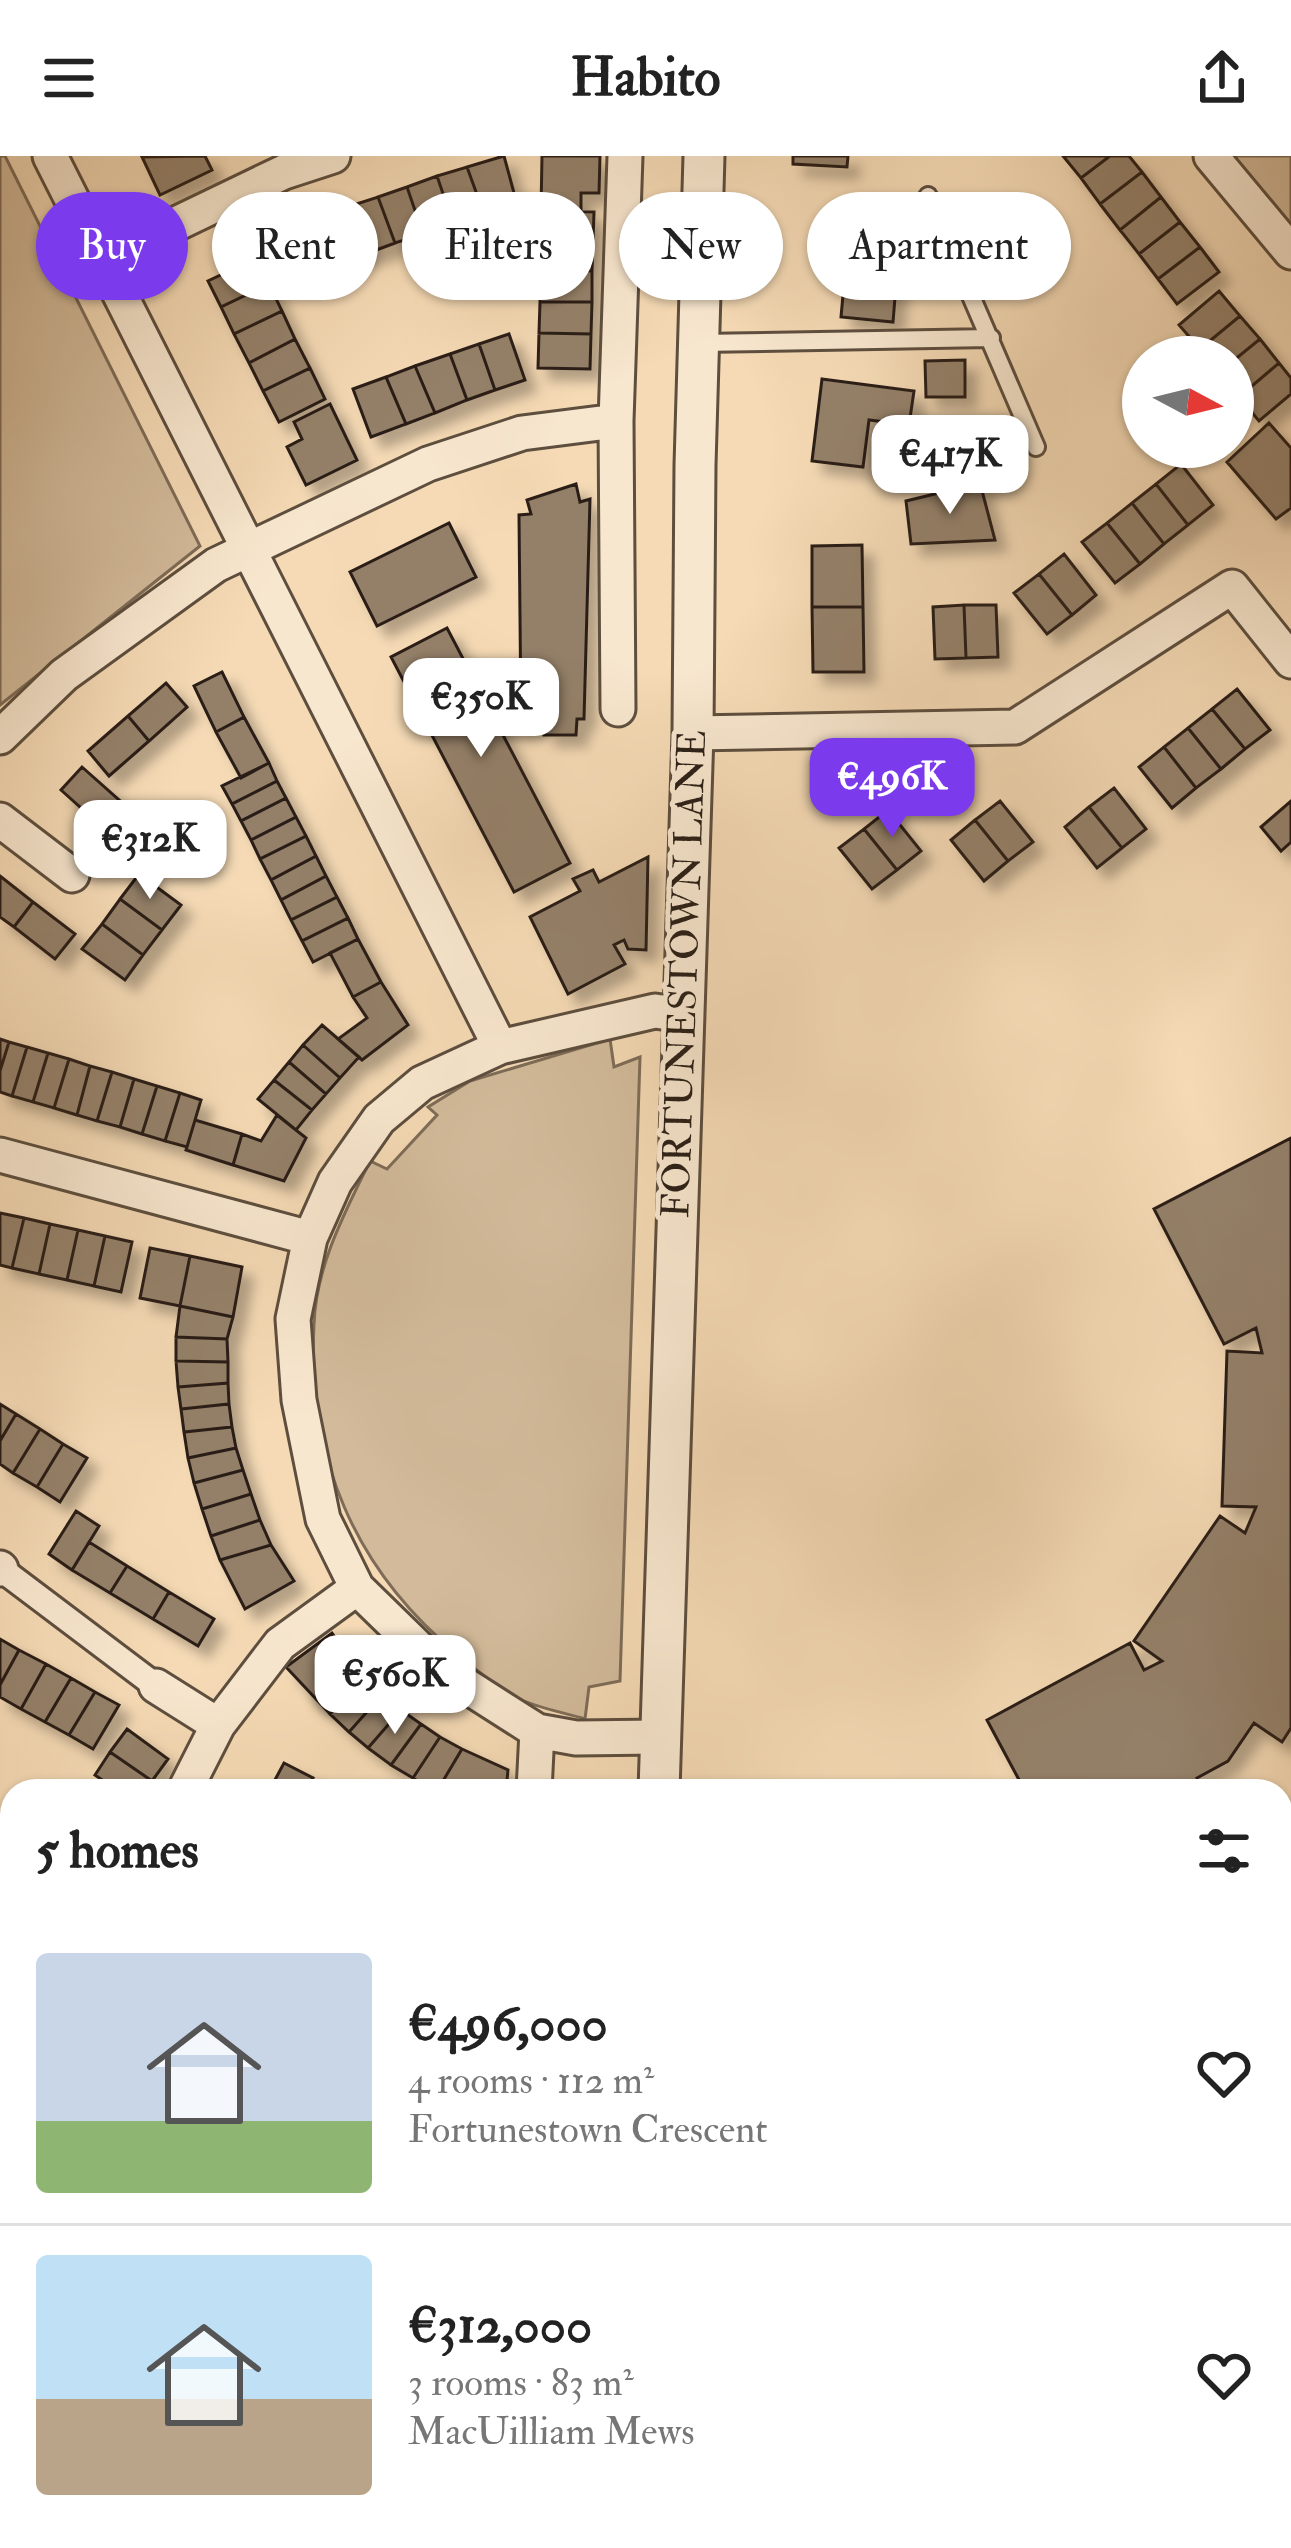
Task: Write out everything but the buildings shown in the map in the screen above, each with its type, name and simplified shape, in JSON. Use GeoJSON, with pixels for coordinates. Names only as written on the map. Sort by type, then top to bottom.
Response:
{"type":"FeatureCollection","features":[{"type":"Feature","properties":{"kind":"street"},"geometry":{"type":"LineString","coordinates":[[50,156],[69,192]]}},
{"type":"Feature","properties":{"kind":"street"},"geometry":{"type":"LineString","coordinates":[[188,218],[284,172],[333,156]]}},
{"type":"Feature","properties":{"kind":"street"},"geometry":{"type":"LineString","coordinates":[[618,709],[616,421],[625,156]]}},
{"type":"Feature","properties":{"kind":"street","name":"FORTUNESTOWN LANE"},"geometry":{"type":"LineString","coordinates":[[659,1779],[693,733],[704,156]]}},
{"type":"Feature","properties":{"kind":"street"},"geometry":{"type":"LineString","coordinates":[[1211,156],[1291,252]]}},
{"type":"Feature","properties":{"kind":"street"},"geometry":{"type":"LineString","coordinates":[[123,300],[500,1046]]}},
{"type":"Feature","properties":{"kind":"street"},"geometry":{"type":"LineString","coordinates":[[0,737],[64,675],[216,565],[428,464],[521,433],[616,421]]}},
{"type":"Feature","properties":{"kind":"street"},"geometry":{"type":"LineString","coordinates":[[693,733],[1015,728],[1232,587],[1291,661]]}},
{"type":"Feature","properties":{"kind":"street"},"geometry":{"type":"LineString","coordinates":[[0,820],[72,874]]}},
{"type":"Feature","properties":{"kind":"street"},"geometry":{"type":"LineString","coordinates":[[659,1737],[576,1738],[537,1731],[440,1670],[357,1588],[322,1520],[299,1400],[293,1319],[310,1238],[335,1182],[379,1119],[422,1083],[500,1046],[655,1011],[683,1015]]}},
{"type":"Feature","properties":{"kind":"street"},"geometry":{"type":"LineString","coordinates":[[0,1155],[310,1238]]}},
{"type":"Feature","properties":{"kind":"street"},"geometry":{"type":"LineString","coordinates":[[1,1568],[156,1686],[218,1725]]}},
{"type":"Feature","properties":{"kind":"street"},"geometry":{"type":"LineString","coordinates":[[190,1779],[218,1725],[280,1644],[357,1588]]}},
{"type":"Feature","properties":{"kind":"street"},"geometry":{"type":"LineString","coordinates":[[535,1779],[537,1731]]}},
{"type":"Feature","properties":{"kind":"lane"},"geometry":{"type":"LineString","coordinates":[[974,300],[1036,448]]}},
{"type":"Feature","properties":{"kind":"lane"},"geometry":{"type":"LineString","coordinates":[[698,343],[991,338]]}},
{"type":"Feature","properties":{"kind":"shaded area"},"geometry":{"type":"Polygon","coordinates":[[[0,156],[5,156],[36,218],[36,300],[77,300],[200,546],[0,705],[0,156]]]}},
{"type":"Feature","properties":{"kind":"shaded area"},"geometry":{"type":"Polygon","coordinates":[[[1230,156],[1291,156],[1291,230],[1230,156]]]}},
{"type":"Feature","properties":{"kind":"shaded area"},"geometry":{"type":"Polygon","coordinates":[[[610,1039],[614,1067],[640,1057],[620,1681],[589,1687],[585,1719],[532,1704],[500,1688],[421,1621],[390,1585],[344,1507],[329,1464],[319,1420],[314,1324],[326,1260],[370,1161],[387,1169],[437,1115],[428,1107],[470,1081],[610,1039]]]}}]}
